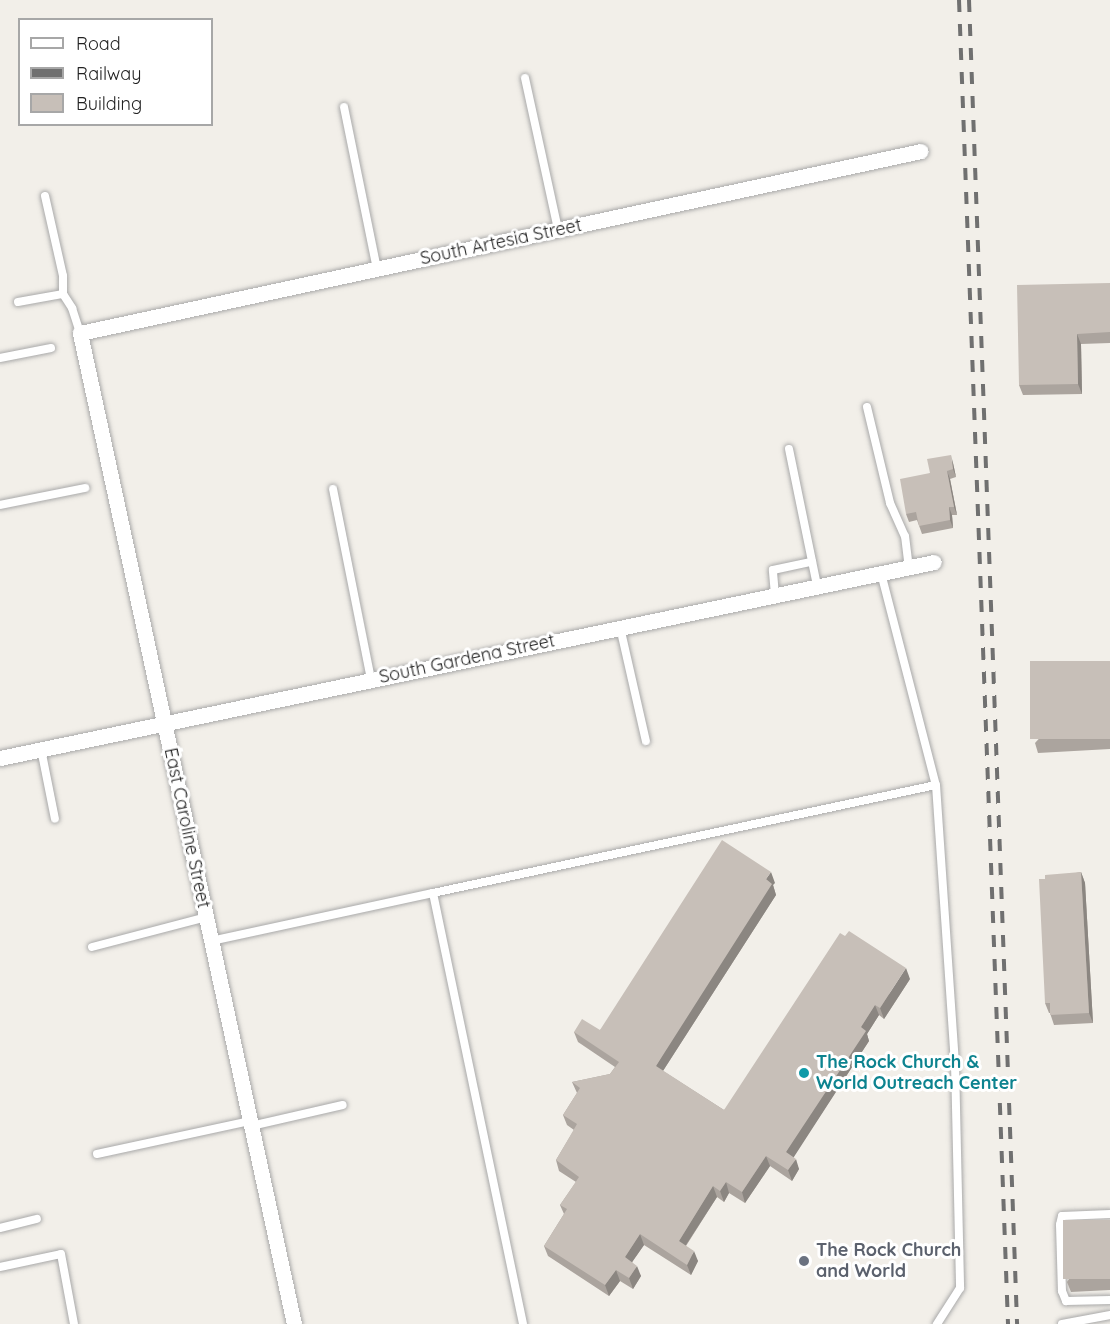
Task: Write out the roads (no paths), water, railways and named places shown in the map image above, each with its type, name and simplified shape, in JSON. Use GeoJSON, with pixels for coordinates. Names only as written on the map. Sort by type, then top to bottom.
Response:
{"type":"FeatureCollection","features":[{"type":"Feature","properties":{"kind":"street","name":"South Artesia Street"},"geometry":{"type":"LineString","coordinates":[[80,333],[921,151]]}},
{"type":"Feature","properties":{"kind":"street","name":"East Caroline Street"},"geometry":{"type":"LineString","coordinates":[[80,333],[294,1324]]}},
{"type":"Feature","properties":{"kind":"street","name":"South Gardena Street"},"geometry":{"type":"LineString","coordinates":[[0,758],[934,562]]}},
{"type":"Feature","properties":{"kind":"lane"},"geometry":{"type":"LineString","coordinates":[[525,78],[558,230]]}},
{"type":"Feature","properties":{"kind":"lane"},"geometry":{"type":"LineString","coordinates":[[344,107],[377,269]]}},
{"type":"Feature","properties":{"kind":"lane"},"geometry":{"type":"LineString","coordinates":[[45,196],[63,276],[63,294],[72,308],[80,333]]}},
{"type":"Feature","properties":{"kind":"lane"},"geometry":{"type":"LineString","coordinates":[[18,302],[63,294]]}},
{"type":"Feature","properties":{"kind":"lane"},"geometry":{"type":"LineString","coordinates":[[0,358],[51,348]]}},
{"type":"Feature","properties":{"kind":"lane"},"geometry":{"type":"LineString","coordinates":[[867,407],[890,503],[905,536],[909,567]]}},
{"type":"Feature","properties":{"kind":"lane"},"geometry":{"type":"LineString","coordinates":[[789,449],[817,586]]}},
{"type":"Feature","properties":{"kind":"lane"},"geometry":{"type":"LineString","coordinates":[[0,505],[85,488]]}},
{"type":"Feature","properties":{"kind":"lane"},"geometry":{"type":"LineString","coordinates":[[333,489],[371,679]]}},
{"type":"Feature","properties":{"kind":"lane"},"geometry":{"type":"LineString","coordinates":[[775,595],[773,570],[812,562]]}},
{"type":"Feature","properties":{"kind":"lane"},"geometry":{"type":"LineString","coordinates":[[880,573],[936,785],[955,1063],[960,1288],[937,1324]]}},
{"type":"Feature","properties":{"kind":"lane"},"geometry":{"type":"LineString","coordinates":[[620,627],[646,741]]}},
{"type":"Feature","properties":{"kind":"lane"},"geometry":{"type":"LineString","coordinates":[[41,749],[55,819]]}},
{"type":"Feature","properties":{"kind":"lane"},"geometry":{"type":"LineString","coordinates":[[211,941],[936,785]]}},
{"type":"Feature","properties":{"kind":"lane"},"geometry":{"type":"LineString","coordinates":[[433,893],[523,1324]]}},
{"type":"Feature","properties":{"kind":"lane"},"geometry":{"type":"LineString","coordinates":[[92,947],[206,917]]}},
{"type":"Feature","properties":{"kind":"lane"},"geometry":{"type":"LineString","coordinates":[[97,1154],[343,1105]]}},
{"type":"Feature","properties":{"kind":"lane"},"geometry":{"type":"LineString","coordinates":[[1110,1214],[1062,1216],[1060,1225],[1062,1290],[1066,1301],[1110,1300]]}},
{"type":"Feature","properties":{"kind":"lane"},"geometry":{"type":"LineString","coordinates":[[0,1228],[38,1219]]}},
{"type":"Feature","properties":{"kind":"lane"},"geometry":{"type":"LineString","coordinates":[[0,1267],[61,1254],[74,1324]]}},
{"type":"Feature","properties":{"kind":"lane"},"geometry":{"type":"LineString","coordinates":[[1062,1324],[1110,1315]]}},
{"type":"Feature","properties":{"kind":"railway"},"geometry":{"type":"LineString","coordinates":[[959,0],[1008,1324]]}},
{"type":"Feature","properties":{"kind":"railway"},"geometry":{"type":"LineString","coordinates":[[969,0],[1017,1324]]}},
{"type":"Feature","properties":{"kind":"place","name":"The Rock Church & World Outreach Center"},"geometry":{"type":"Point","coordinates":[804,1073]}},
{"type":"Feature","properties":{"kind":"place","name":"The Rock Church and World"},"geometry":{"type":"Point","coordinates":[804,1261]}}]}
